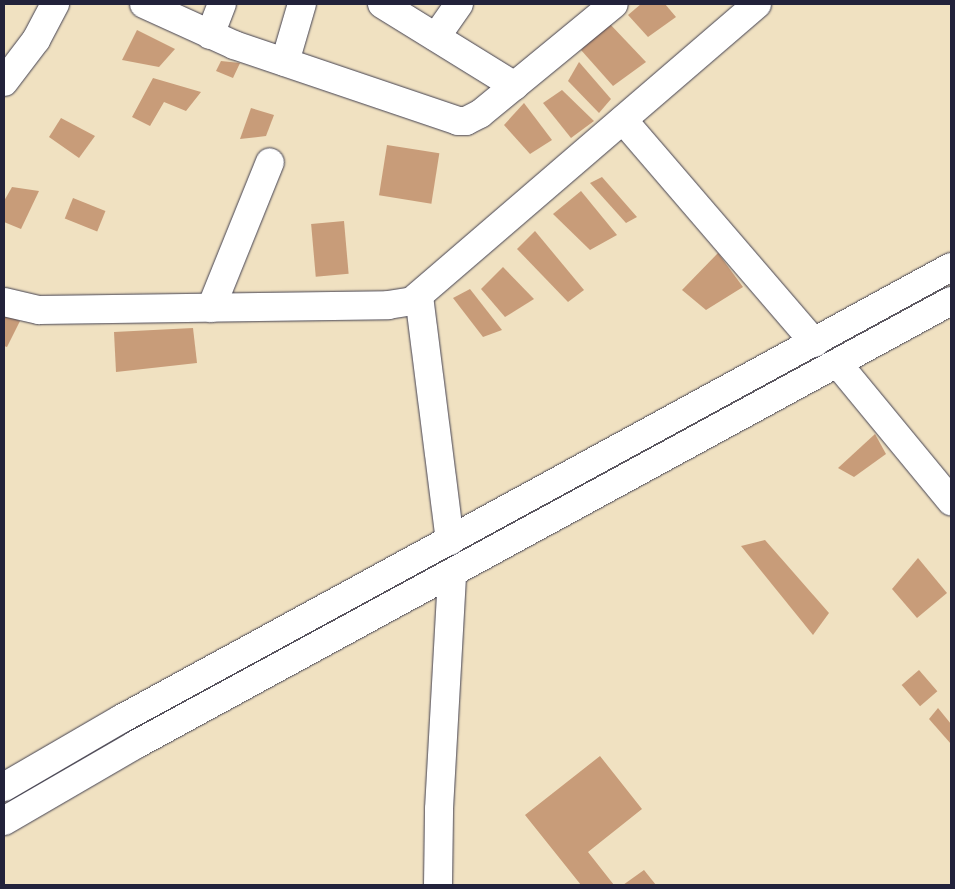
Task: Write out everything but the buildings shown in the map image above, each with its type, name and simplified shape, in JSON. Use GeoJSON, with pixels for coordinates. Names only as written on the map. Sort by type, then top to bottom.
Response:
{"type":"FeatureCollection","features":[{"type":"Feature","properties":{"kind":"street"},"geometry":{"type":"LineString","coordinates":[[4,82],[36,40],[55,4]]}},
{"type":"Feature","properties":{"kind":"street"},"geometry":{"type":"LineString","coordinates":[[144,4],[210,35],[458,122],[473,119],[614,4]]}},
{"type":"Feature","properties":{"kind":"street"},"geometry":{"type":"LineString","coordinates":[[210,35],[222,4]]}},
{"type":"Feature","properties":{"kind":"street"},"geometry":{"type":"LineString","coordinates":[[285,62],[302,4]]}},
{"type":"Feature","properties":{"kind":"street"},"geometry":{"type":"LineString","coordinates":[[382,4],[515,86]]}},
{"type":"Feature","properties":{"kind":"street"},"geometry":{"type":"LineString","coordinates":[[436,37],[459,4]]}},
{"type":"Feature","properties":{"kind":"street"},"geometry":{"type":"LineString","coordinates":[[4,302],[28,310],[211,308],[394,305],[419,296],[757,4]]}},
{"type":"Feature","properties":{"kind":"street"},"geometry":{"type":"LineString","coordinates":[[623,120],[815,343]]}},
{"type":"Feature","properties":{"kind":"street"},"geometry":{"type":"LineString","coordinates":[[211,308],[270,162]]}},
{"type":"Feature","properties":{"kind":"street"},"geometry":{"type":"LineString","coordinates":[[4,787],[121,719],[815,343],[951,267]]}},
{"type":"Feature","properties":{"kind":"street"},"geometry":{"type":"LineString","coordinates":[[419,296],[450,541]]}},
{"type":"Feature","properties":{"kind":"street"},"geometry":{"type":"LineString","coordinates":[[4,821],[136,745],[951,301]]}},
{"type":"Feature","properties":{"kind":"street"},"geometry":{"type":"LineString","coordinates":[[838,364],[951,501]]}},
{"type":"Feature","properties":{"kind":"street"},"geometry":{"type":"LineString","coordinates":[[438,885],[439,808],[452,574]]}}]}
